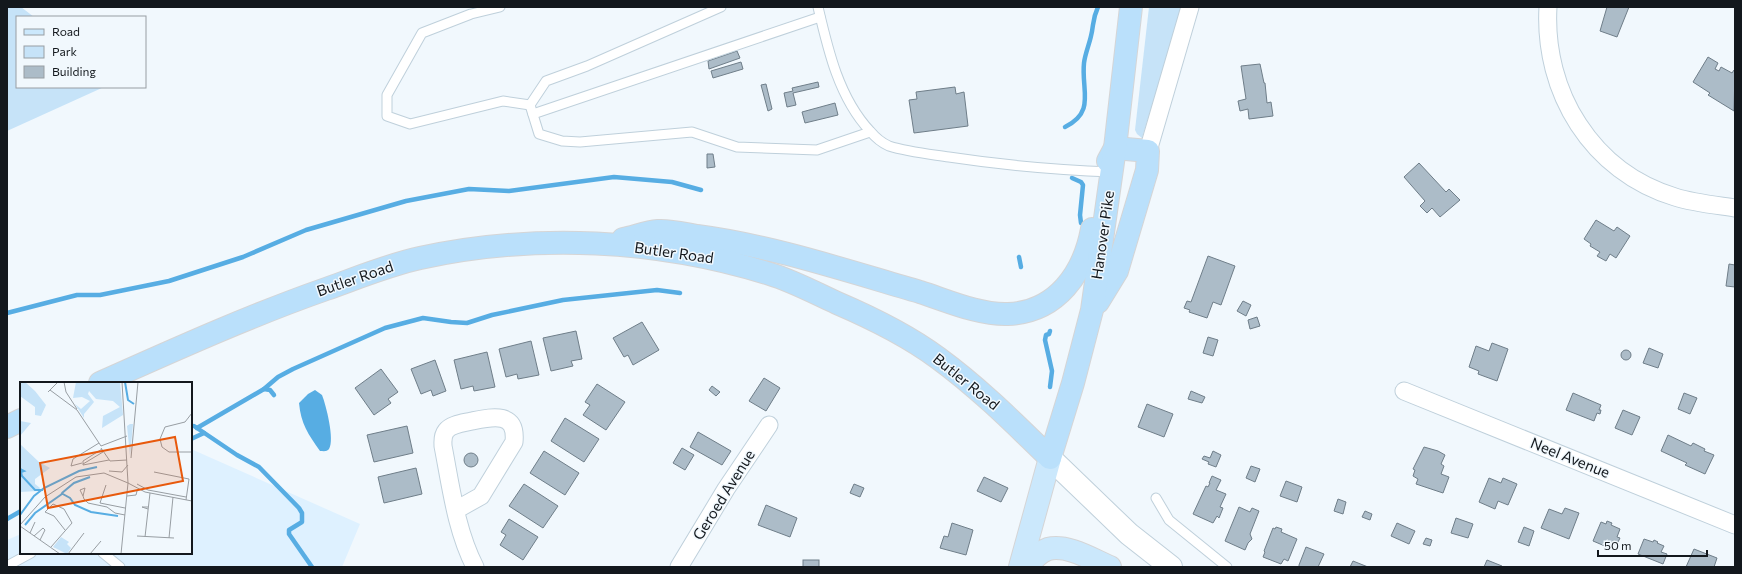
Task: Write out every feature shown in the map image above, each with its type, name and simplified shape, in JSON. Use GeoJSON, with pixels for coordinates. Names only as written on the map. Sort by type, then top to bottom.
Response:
{"type":"FeatureCollection","features":[{"type":"Feature","properties":{"kind":"highway"},"geometry":{"type":"LineString","coordinates":[[604,244],[659,230],[726,240],[842,269],[993,313],[1014,313],[1026,311],[1042,305],[1054,298],[1066,288],[1078,272],[1090,240],[1107,172],[1115,148],[1131,7]]}},
{"type":"Feature","properties":{"kind":"highway"},"geometry":{"type":"LineString","coordinates":[[1092,310],[1117,272],[1147,170],[1148,151],[1115,148]]}},
{"type":"Feature","properties":{"kind":"highway","name":"Hanover Pike"},"geometry":{"type":"LineString","coordinates":[[1050,458],[1073,383],[1092,310],[1107,172]]}},
{"type":"Feature","properties":{"kind":"highway","name":"Butler Road"},"geometry":{"type":"LineString","coordinates":[[102,382],[264,312],[363,276],[418,258],[457,251],[535,243],[604,244],[655,248],[715,258],[774,274],[883,323],[936,356],[983,394],[1050,458]]}},
{"type":"Feature","properties":{"kind":"highway"},"geometry":{"type":"LineString","coordinates":[[7,427],[20,420]]}},
{"type":"Feature","properties":{"kind":"main road"},"geometry":{"type":"LineString","coordinates":[[1020,567],[1050,458]]}},
{"type":"Feature","properties":{"kind":"main road","name":"Butler Road"},"geometry":{"type":"LineString","coordinates":[[1050,458],[1129,534],[1171,567]]}},
{"type":"Feature","properties":{"kind":"main road"},"geometry":{"type":"LineString","coordinates":[[1027,567],[1042,552],[1056,549],[1066,550],[1110,567]]}},
{"type":"Feature","properties":{"kind":"street"},"geometry":{"type":"LineString","coordinates":[[1148,151],[1190,7]]}},
{"type":"Feature","properties":{"kind":"street"},"geometry":{"type":"LineString","coordinates":[[1548,7],[1547,21],[1550,52],[1561,93],[1582,130],[1598,149],[1615,166],[1632,177],[1674,197],[1694,202],[1735,208]]}},
{"type":"Feature","properties":{"kind":"street","name":"Neel Avenue"},"geometry":{"type":"LineString","coordinates":[[1404,391],[1735,525]]}},
{"type":"Feature","properties":{"kind":"street"},"geometry":{"type":"LineString","coordinates":[[456,510],[481,496],[514,442],[515,434],[512,426],[510,422],[503,418],[494,416],[454,426],[446,430],[443,437],[443,446],[456,510],[462,535],[475,567]]}},
{"type":"Feature","properties":{"kind":"street","name":"Geroed Avenue"},"geometry":{"type":"LineString","coordinates":[[679,567],[726,489],[769,425]]}},
{"type":"Feature","properties":{"kind":"lane"},"geometry":{"type":"LineString","coordinates":[[500,7],[471,14],[422,34],[387,95],[387,116],[410,124],[503,101],[530,104]]}},
{"type":"Feature","properties":{"kind":"lane"},"geometry":{"type":"LineString","coordinates":[[530,104],[546,81],[587,66],[720,7]]}},
{"type":"Feature","properties":{"kind":"lane"},"geometry":{"type":"LineString","coordinates":[[818,7],[826,42],[843,91],[859,118],[870,132],[888,145],[908,151],[972,161],[1107,172]]}},
{"type":"Feature","properties":{"kind":"lane"},"geometry":{"type":"LineString","coordinates":[[533,114],[820,17]]}},
{"type":"Feature","properties":{"kind":"lane"},"geometry":{"type":"LineString","coordinates":[[530,104],[539,134],[562,141],[580,142],[692,132],[737,147],[817,150],[870,132]]}},
{"type":"Feature","properties":{"kind":"lane"},"geometry":{"type":"LineString","coordinates":[[1156,498],[1169,520],[1227,567]]}},
{"type":"Feature","properties":{"kind":"lane"},"geometry":{"type":"LineString","coordinates":[[7,566],[29,554]]}},
{"type":"Feature","properties":{"kind":"lane"},"geometry":{"type":"LineString","coordinates":[[103,554],[120,567]]}},
{"type":"Feature","properties":{"kind":"shaded area"},"geometry":{"type":"Polygon","coordinates":[[[192,449],[360,524],[342,567],[7,567],[7,540],[20,534],[20,554],[192,554],[192,449]]]}},
{"type":"Feature","properties":{"kind":"green space"},"geometry":{"type":"Polygon","coordinates":[[[7,7],[21,7],[33,16],[16,16],[16,88],[102,88],[7,131],[7,7]]]}},
{"type":"Feature","properties":{"kind":"green space"},"geometry":{"type":"Polygon","coordinates":[[[1149,7],[1182,7],[1142,138],[1135,130],[1149,7]]]}},
{"type":"Feature","properties":{"kind":"water"},"geometry":{"type":"Polygon","coordinates":[[[315,390],[322,395],[329,422],[331,445],[326,451],[320,451],[301,417],[299,403],[308,394],[315,390]]]}},
{"type":"Feature","properties":{"kind":"building"},"geometry":{"type":"Polygon","coordinates":[[[1607,7],[1629,7],[1617,37],[1600,31],[1607,7]]]}},
{"type":"Feature","properties":{"kind":"building"},"geometry":{"type":"Polygon","coordinates":[[[737,51],[740,58],[709,69],[708,61],[737,51]]]}},
{"type":"Feature","properties":{"kind":"building"},"geometry":{"type":"Polygon","coordinates":[[[1708,57],[1718,63],[1715,69],[1719,71],[1721,67],[1732,73],[1734,70],[1735,71],[1734,111],[1708,95],[1710,93],[1693,82],[1708,57]]]}},
{"type":"Feature","properties":{"kind":"building"},"geometry":{"type":"Polygon","coordinates":[[[741,62],[743,69],[713,78],[711,71],[741,62]]]}},
{"type":"Feature","properties":{"kind":"building"},"geometry":{"type":"Polygon","coordinates":[[[1260,64],[1265,83],[1267,103],[1271,102],[1273,116],[1249,119],[1248,109],[1240,111],[1238,101],[1246,99],[1241,66],[1260,64]]]}},
{"type":"Feature","properties":{"kind":"building"},"geometry":{"type":"Polygon","coordinates":[[[818,82],[819,87],[793,93],[796,105],[787,107],[784,93],[793,91],[792,88],[818,82]]]}},
{"type":"Feature","properties":{"kind":"building"},"geometry":{"type":"Polygon","coordinates":[[[766,84],[772,109],[768,111],[761,85],[766,84]]]}},
{"type":"Feature","properties":{"kind":"building"},"geometry":{"type":"Polygon","coordinates":[[[955,87],[956,94],[964,92],[968,126],[914,133],[909,100],[917,99],[916,92],[955,87]]]}},
{"type":"Feature","properties":{"kind":"building"},"geometry":{"type":"Polygon","coordinates":[[[835,103],[838,115],[805,123],[802,112],[835,103]]]}},
{"type":"Feature","properties":{"kind":"building"},"geometry":{"type":"Polygon","coordinates":[[[707,154],[713,154],[715,167],[707,168],[707,154]]]}},
{"type":"Feature","properties":{"kind":"building"},"geometry":{"type":"Polygon","coordinates":[[[1419,163],[1446,192],[1449,189],[1460,200],[1440,217],[1432,208],[1427,213],[1420,206],[1425,201],[1404,177],[1419,163]]]}},
{"type":"Feature","properties":{"kind":"building"},"geometry":{"type":"Polygon","coordinates":[[[1596,220],[1614,231],[1617,227],[1630,236],[1616,258],[1610,254],[1606,261],[1597,256],[1600,252],[1590,246],[1591,244],[1584,239],[1596,220]]]}},
{"type":"Feature","properties":{"kind":"building"},"geometry":{"type":"Polygon","coordinates":[[[1208,256],[1235,266],[1221,305],[1213,302],[1207,318],[1189,312],[1190,310],[1184,308],[1187,301],[1191,302],[1208,256]]]}},
{"type":"Feature","properties":{"kind":"building"},"geometry":{"type":"Polygon","coordinates":[[[1729,264],[1735,265],[1735,287],[1726,286],[1729,264]]]}},
{"type":"Feature","properties":{"kind":"building"},"geometry":{"type":"Polygon","coordinates":[[[1243,301],[1251,305],[1246,316],[1237,311],[1243,301]]]}},
{"type":"Feature","properties":{"kind":"building"},"geometry":{"type":"Polygon","coordinates":[[[1257,317],[1260,326],[1250,329],[1248,320],[1257,317]]]}},
{"type":"Feature","properties":{"kind":"building"},"geometry":{"type":"Polygon","coordinates":[[[642,322],[659,350],[633,365],[628,355],[624,357],[613,338],[642,322]]]}},
{"type":"Feature","properties":{"kind":"building"},"geometry":{"type":"Polygon","coordinates":[[[576,331],[582,359],[571,361],[573,366],[551,371],[543,338],[576,331]]]}},
{"type":"Feature","properties":{"kind":"building"},"geometry":{"type":"Polygon","coordinates":[[[1208,337],[1218,340],[1213,356],[1203,353],[1208,337]]]}},
{"type":"Feature","properties":{"kind":"building"},"geometry":{"type":"Polygon","coordinates":[[[531,341],[539,375],[518,379],[517,374],[506,377],[499,349],[531,341]]]}},
{"type":"Feature","properties":{"kind":"building"},"geometry":{"type":"Polygon","coordinates":[[[1492,343],[1508,349],[1497,381],[1478,374],[1479,371],[1469,367],[1476,346],[1489,351],[1492,343]]]}},
{"type":"Feature","properties":{"kind":"building"},"geometry":{"type":"Polygon","coordinates":[[[1649,348],[1663,354],[1658,368],[1643,363],[1649,348]]]}},
{"type":"Feature","properties":{"kind":"building"},"geometry":{"type":"Polygon","coordinates":[[[1624,350],[1628,350],[1630,351],[1630,359],[1624,360],[1621,357],[1621,353],[1624,350]]]}},
{"type":"Feature","properties":{"kind":"building"},"geometry":{"type":"Polygon","coordinates":[[[487,352],[495,387],[474,391],[473,386],[461,389],[454,360],[487,352]]]}},
{"type":"Feature","properties":{"kind":"building"},"geometry":{"type":"Polygon","coordinates":[[[435,360],[446,391],[433,396],[431,390],[421,394],[411,369],[435,360]]]}},
{"type":"Feature","properties":{"kind":"building"},"geometry":{"type":"Polygon","coordinates":[[[381,369],[398,392],[388,399],[391,403],[374,415],[355,388],[381,369]]]}},
{"type":"Feature","properties":{"kind":"building"},"geometry":{"type":"Polygon","coordinates":[[[764,378],[780,388],[766,411],[749,401],[764,378]]]}},
{"type":"Feature","properties":{"kind":"building"},"geometry":{"type":"Polygon","coordinates":[[[597,384],[625,402],[606,430],[583,415],[590,405],[585,402],[597,384]]]}},
{"type":"Feature","properties":{"kind":"building"},"geometry":{"type":"Polygon","coordinates":[[[712,386],[720,392],[716,396],[709,390],[712,386]]]}},
{"type":"Feature","properties":{"kind":"building"},"geometry":{"type":"Polygon","coordinates":[[[1191,391],[1205,397],[1202,403],[1188,399],[1191,391]]]}},
{"type":"Feature","properties":{"kind":"building"},"geometry":{"type":"Polygon","coordinates":[[[1573,393],[1601,405],[1599,410],[1601,410],[1600,414],[1597,413],[1594,421],[1566,410],[1573,393]]]}},
{"type":"Feature","properties":{"kind":"building"},"geometry":{"type":"Polygon","coordinates":[[[1684,393],[1697,398],[1690,414],[1678,409],[1684,393]]]}},
{"type":"Feature","properties":{"kind":"building"},"geometry":{"type":"Polygon","coordinates":[[[1147,404],[1173,414],[1164,437],[1138,427],[1147,404]]]}},
{"type":"Feature","properties":{"kind":"building"},"geometry":{"type":"Polygon","coordinates":[[[1623,410],[1640,417],[1632,435],[1615,428],[1623,410]]]}},
{"type":"Feature","properties":{"kind":"building"},"geometry":{"type":"Polygon","coordinates":[[[565,418],[599,439],[584,462],[551,441],[565,418]]]}},
{"type":"Feature","properties":{"kind":"building"},"geometry":{"type":"Polygon","coordinates":[[[407,426],[413,453],[374,462],[367,435],[407,426]]]}},
{"type":"Feature","properties":{"kind":"building"},"geometry":{"type":"Polygon","coordinates":[[[698,432],[731,451],[722,465],[690,447],[698,432]]]}},
{"type":"Feature","properties":{"kind":"building"},"geometry":{"type":"Polygon","coordinates":[[[1668,435],[1691,446],[1693,443],[1705,449],[1704,451],[1714,455],[1705,474],[1685,465],[1687,463],[1661,451],[1668,435]]]}},
{"type":"Feature","properties":{"kind":"building"},"geometry":{"type":"Polygon","coordinates":[[[1424,447],[1438,451],[1445,455],[1441,464],[1444,466],[1441,474],[1449,477],[1443,493],[1416,484],[1418,479],[1413,476],[1415,470],[1413,469],[1424,447]]]}},
{"type":"Feature","properties":{"kind":"building"},"geometry":{"type":"Polygon","coordinates":[[[682,448],[694,455],[685,470],[673,463],[682,448]]]}},
{"type":"Feature","properties":{"kind":"building"},"geometry":{"type":"Polygon","coordinates":[[[544,451],[579,473],[565,495],[530,473],[544,451]]]}},
{"type":"Feature","properties":{"kind":"building"},"geometry":{"type":"Polygon","coordinates":[[[1213,451],[1221,455],[1216,467],[1208,464],[1209,462],[1202,459],[1204,456],[1210,458],[1213,451]]]}},
{"type":"Feature","properties":{"kind":"building"},"geometry":{"type":"Polygon","coordinates":[[[471,453],[476,455],[478,460],[476,465],[471,467],[466,465],[464,460],[466,455],[471,453]]]}},
{"type":"Feature","properties":{"kind":"building"},"geometry":{"type":"Polygon","coordinates":[[[1251,466],[1260,469],[1255,482],[1246,478],[1251,466]]]}},
{"type":"Feature","properties":{"kind":"building"},"geometry":{"type":"Polygon","coordinates":[[[416,468],[422,494],[384,503],[378,477],[416,468]]]}},
{"type":"Feature","properties":{"kind":"building"},"geometry":{"type":"Polygon","coordinates":[[[1212,476],[1221,480],[1216,490],[1226,494],[1220,507],[1223,508],[1219,518],[1217,516],[1213,523],[1193,514],[1206,486],[1208,487],[1210,483],[1212,476]]]}},
{"type":"Feature","properties":{"kind":"building"},"geometry":{"type":"Polygon","coordinates":[[[984,477],[1008,488],[1001,502],[977,491],[984,477]]]}},
{"type":"Feature","properties":{"kind":"building"},"geometry":{"type":"Polygon","coordinates":[[[1489,478],[1501,483],[1503,478],[1517,484],[1508,505],[1498,501],[1495,509],[1479,502],[1489,478]]]}},
{"type":"Feature","properties":{"kind":"building"},"geometry":{"type":"Polygon","coordinates":[[[1286,481],[1302,487],[1297,502],[1280,496],[1286,481]]]}},
{"type":"Feature","properties":{"kind":"building"},"geometry":{"type":"Polygon","coordinates":[[[524,484],[558,506],[543,528],[509,506],[524,484]]]}},
{"type":"Feature","properties":{"kind":"building"},"geometry":{"type":"Polygon","coordinates":[[[854,484],[864,488],[860,497],[850,493],[854,484]]]}},
{"type":"Feature","properties":{"kind":"building"},"geometry":{"type":"Polygon","coordinates":[[[1338,499],[1346,502],[1343,514],[1334,511],[1338,499]]]}},
{"type":"Feature","properties":{"kind":"building"},"geometry":{"type":"Polygon","coordinates":[[[766,505],[797,518],[790,537],[758,525],[766,505]]]}},
{"type":"Feature","properties":{"kind":"building"},"geometry":{"type":"Polygon","coordinates":[[[1239,507],[1250,512],[1252,508],[1259,511],[1250,534],[1252,539],[1248,543],[1245,550],[1225,541],[1239,507]]]}},
{"type":"Feature","properties":{"kind":"building"},"geometry":{"type":"Polygon","coordinates":[[[1565,508],[1579,513],[1569,539],[1541,528],[1549,509],[1562,514],[1565,508]]]}},
{"type":"Feature","properties":{"kind":"building"},"geometry":{"type":"Polygon","coordinates":[[[1365,511],[1372,514],[1370,520],[1362,517],[1365,511]]]}},
{"type":"Feature","properties":{"kind":"building"},"geometry":{"type":"Polygon","coordinates":[[[1456,518],[1473,524],[1468,538],[1451,533],[1456,518]]]}},
{"type":"Feature","properties":{"kind":"building"},"geometry":{"type":"Polygon","coordinates":[[[509,519],[538,537],[523,560],[500,545],[506,535],[501,532],[509,519]]]}},
{"type":"Feature","properties":{"kind":"building"},"geometry":{"type":"Polygon","coordinates":[[[1607,521],[1612,523],[1611,525],[1620,529],[1617,537],[1620,538],[1618,542],[1615,541],[1612,549],[1593,541],[1601,522],[1606,524],[1607,521]]]}},
{"type":"Feature","properties":{"kind":"building"},"geometry":{"type":"Polygon","coordinates":[[[952,523],[973,530],[966,555],[940,548],[944,536],[948,537],[952,523]]]}},
{"type":"Feature","properties":{"kind":"building"},"geometry":{"type":"Polygon","coordinates":[[[1397,523],[1415,531],[1409,544],[1391,536],[1397,523]]]}},
{"type":"Feature","properties":{"kind":"building"},"geometry":{"type":"Polygon","coordinates":[[[1276,527],[1282,529],[1281,532],[1297,539],[1288,561],[1284,559],[1281,564],[1263,557],[1273,528],[1275,529],[1276,527]]]}},
{"type":"Feature","properties":{"kind":"building"},"geometry":{"type":"Polygon","coordinates":[[[1524,527],[1534,531],[1529,546],[1518,542],[1524,527]]]}},
{"type":"Feature","properties":{"kind":"building"},"geometry":{"type":"Polygon","coordinates":[[[1426,538],[1432,540],[1430,546],[1423,544],[1426,538]]]}},
{"type":"Feature","properties":{"kind":"building"},"geometry":{"type":"Polygon","coordinates":[[[1644,539],[1653,542],[1654,540],[1664,546],[1661,552],[1667,554],[1663,564],[1638,554],[1644,539]]]}},
{"type":"Feature","properties":{"kind":"building"},"geometry":{"type":"Polygon","coordinates":[[[1306,547],[1324,554],[1318,567],[1299,567],[1306,547]]]}},
{"type":"Feature","properties":{"kind":"building"},"geometry":{"type":"Polygon","coordinates":[[[1694,549],[1717,558],[1714,567],[1686,567],[1694,549]]]}},
{"type":"Feature","properties":{"kind":"building"},"geometry":{"type":"Polygon","coordinates":[[[803,560],[819,560],[819,567],[803,567],[803,560]]]}},
{"type":"Feature","properties":{"kind":"building"},"geometry":{"type":"Polygon","coordinates":[[[1487,560],[1502,566],[1484,567],[1487,560]]]}},
{"type":"Feature","properties":{"kind":"building"},"geometry":{"type":"Polygon","coordinates":[[[1353,561],[1368,567],[1350,567],[1353,561]]]}},
{"type":"Feature","properties":{"kind":"waterway"},"geometry":{"type":"LineString","coordinates":[[1065,127],[1075,121],[1081,114],[1084,107],[1084,63],[1098,7]]}},
{"type":"Feature","properties":{"kind":"waterway"},"geometry":{"type":"LineString","coordinates":[[7,313],[77,295],[100,295],[169,281],[243,257],[306,230],[406,201],[469,189],[509,191],[614,177],[672,182],[701,190]]}},
{"type":"Feature","properties":{"kind":"waterway"},"geometry":{"type":"LineString","coordinates":[[1072,178],[1081,182],[1083,185],[1080,215],[1081,223]]}},
{"type":"Feature","properties":{"kind":"waterway"},"geometry":{"type":"LineString","coordinates":[[1019,257],[1021,267]]}},
{"type":"Feature","properties":{"kind":"waterway"},"geometry":{"type":"LineString","coordinates":[[197,428],[264,389],[278,377],[293,369],[385,328],[423,318],[467,323],[492,315],[563,300],[657,290],[680,293]]}},
{"type":"Feature","properties":{"kind":"waterway"},"geometry":{"type":"LineString","coordinates":[[1050,331],[1049,334],[1046,335],[1045,340],[1052,371],[1050,387]]}},
{"type":"Feature","properties":{"kind":"waterway"},"geometry":{"type":"LineString","coordinates":[[264,389],[270,390],[274,395]]}},
{"type":"Feature","properties":{"kind":"waterway"},"geometry":{"type":"LineString","coordinates":[[194,426],[237,455],[259,467],[299,508],[302,513],[302,522],[289,530],[289,534],[312,567]]}},
{"type":"Feature","properties":{"kind":"waterway"},"geometry":{"type":"LineString","coordinates":[[192,439],[204,433]]}},
{"type":"Feature","properties":{"kind":"waterway"},"geometry":{"type":"LineString","coordinates":[[7,519],[20,512]]}}]}
